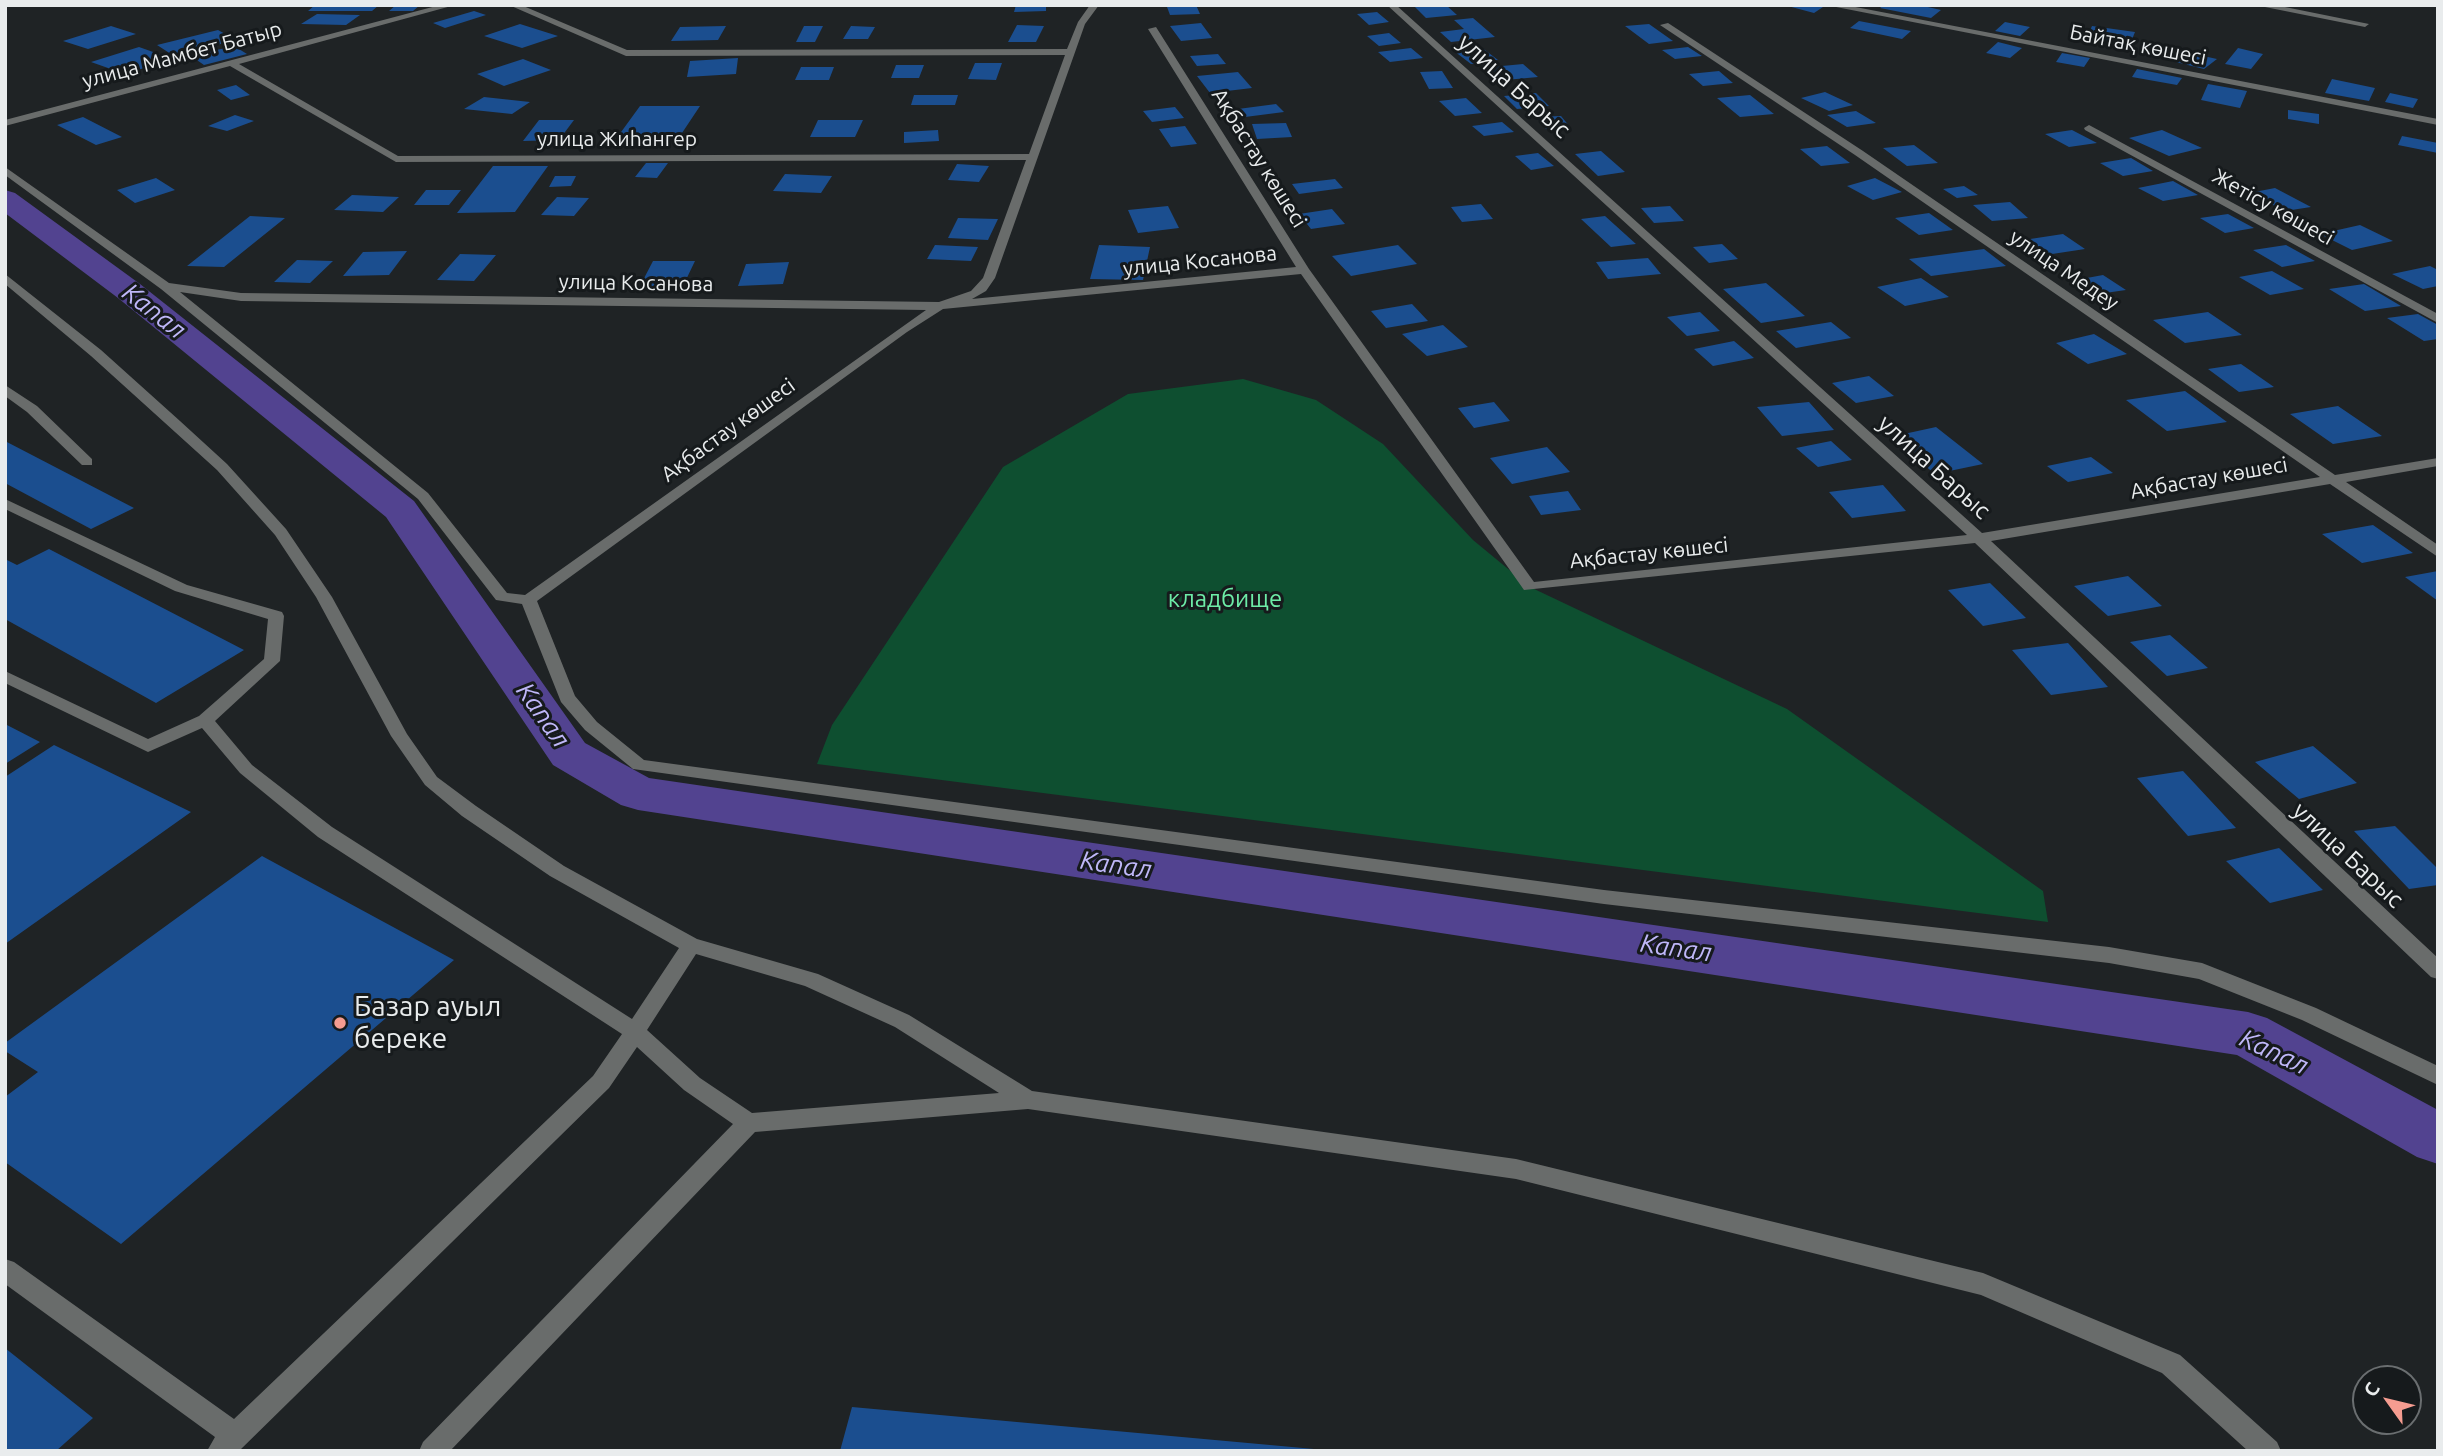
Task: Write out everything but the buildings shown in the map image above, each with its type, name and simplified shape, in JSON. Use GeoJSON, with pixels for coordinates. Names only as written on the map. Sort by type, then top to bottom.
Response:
{"type":"FeatureCollection","features":[{"type":"Feature","properties":{"kind":"street","name":"улица Мамбет Батыр"},"geometry":{"type":"LineString","coordinates":[[5,123],[451,5]]}},
{"type":"Feature","properties":{"kind":"street"},"geometry":{"type":"LineString","coordinates":[[513,5],[626,52],[1071,52]]}},
{"type":"Feature","properties":{"kind":"street","name":"Ақбастау көшесі"},"geometry":{"type":"LineString","coordinates":[[528,600],[903,329],[940,306],[975,294],[989,278],[1081,24],[1095,5]]}},
{"type":"Feature","properties":{"kind":"street","name":"улица Барыс"},"geometry":{"type":"LineString","coordinates":[[1391,5],[1979,538],[2438,971]]}},
{"type":"Feature","properties":{"kind":"street","name":"Байтақ көшесі"},"geometry":{"type":"LineString","coordinates":[[1830,5],[2438,122]]}},
{"type":"Feature","properties":{"kind":"street"},"geometry":{"type":"LineString","coordinates":[[2259,5],[2365,24]]}},
{"type":"Feature","properties":{"kind":"street","name":"улица Медеу"},"geometry":{"type":"LineString","coordinates":[[1665,25],[1870,161],[2438,552]]}},
{"type":"Feature","properties":{"kind":"street","name":"Ақбастау көшесі"},"geometry":{"type":"LineString","coordinates":[[1153,29],[1304,270],[1530,587],[1979,538],[2438,461]]}},
{"type":"Feature","properties":{"kind":"street","name":"улица Жиhангер"},"geometry":{"type":"LineString","coordinates":[[229,62],[396,159],[1031,157]]}},
{"type":"Feature","properties":{"kind":"street","name":"Жетісу көшесі"},"geometry":{"type":"LineString","coordinates":[[2089,128],[2438,319]]}},
{"type":"Feature","properties":{"kind":"street","name":"улица Косанова"},"geometry":{"type":"LineString","coordinates":[[5,170],[165,286],[241,297],[940,306],[1304,270]]}},
{"type":"Feature","properties":{"kind":"street"},"geometry":{"type":"LineString","coordinates":[[5,278],[96,353],[222,467],[281,532],[324,597],[400,736],[431,781],[469,811],[557,871],[691,945],[811,980],[902,1021],[1028,1100]]}},
{"type":"Feature","properties":{"kind":"street"},"geometry":{"type":"LineString","coordinates":[[165,286],[423,496],[502,597],[528,600],[567,698],[591,726],[639,765],[1590,896],[2109,955],[2203,971],[2309,1014],[2438,1076]]}},
{"type":"Feature","properties":{"kind":"street"},"geometry":{"type":"LineString","coordinates":[[5,389],[32,409],[87,461]]}},
{"type":"Feature","properties":{"kind":"street"},"geometry":{"type":"LineString","coordinates":[[5,503],[181,588],[276,616],[272,661],[205,720],[148,746],[5,676]]}},
{"type":"Feature","properties":{"kind":"street"},"geometry":{"type":"LineString","coordinates":[[205,720],[246,769],[325,832],[635,1032],[692,1084],[749,1123],[1028,1100],[1516,1169],[1983,1284],[2171,1364],[2268,1451]]}},
{"type":"Feature","properties":{"kind":"street"},"geometry":{"type":"LineString","coordinates":[[5,1270],[228,1443],[601,1082],[691,945]]}},
{"type":"Feature","properties":{"kind":"street"},"geometry":{"type":"LineString","coordinates":[[432,1451],[749,1123]]}},
{"type":"Feature","properties":{"kind":"green space","name":"кладбище"},"geometry":{"type":"Polygon","coordinates":[[[1243,379],[1316,400],[1383,444],[1473,540],[1530,587],[1787,709],[2043,891],[2048,922],[817,764],[832,725],[1003,467],[1128,394],[1243,379]]]}},
{"type":"Feature","properties":{"kind":"waterway","name":"Капал"},"geometry":{"type":"LineString","coordinates":[[5,199],[129,291],[400,509],[569,754],[638,793],[2248,1034],[2438,1139]]}},
{"type":"Feature","properties":{"kind":"place","name":"Базар ауыл береке"},"geometry":{"type":"Point","coordinates":[340,1023]}}]}
